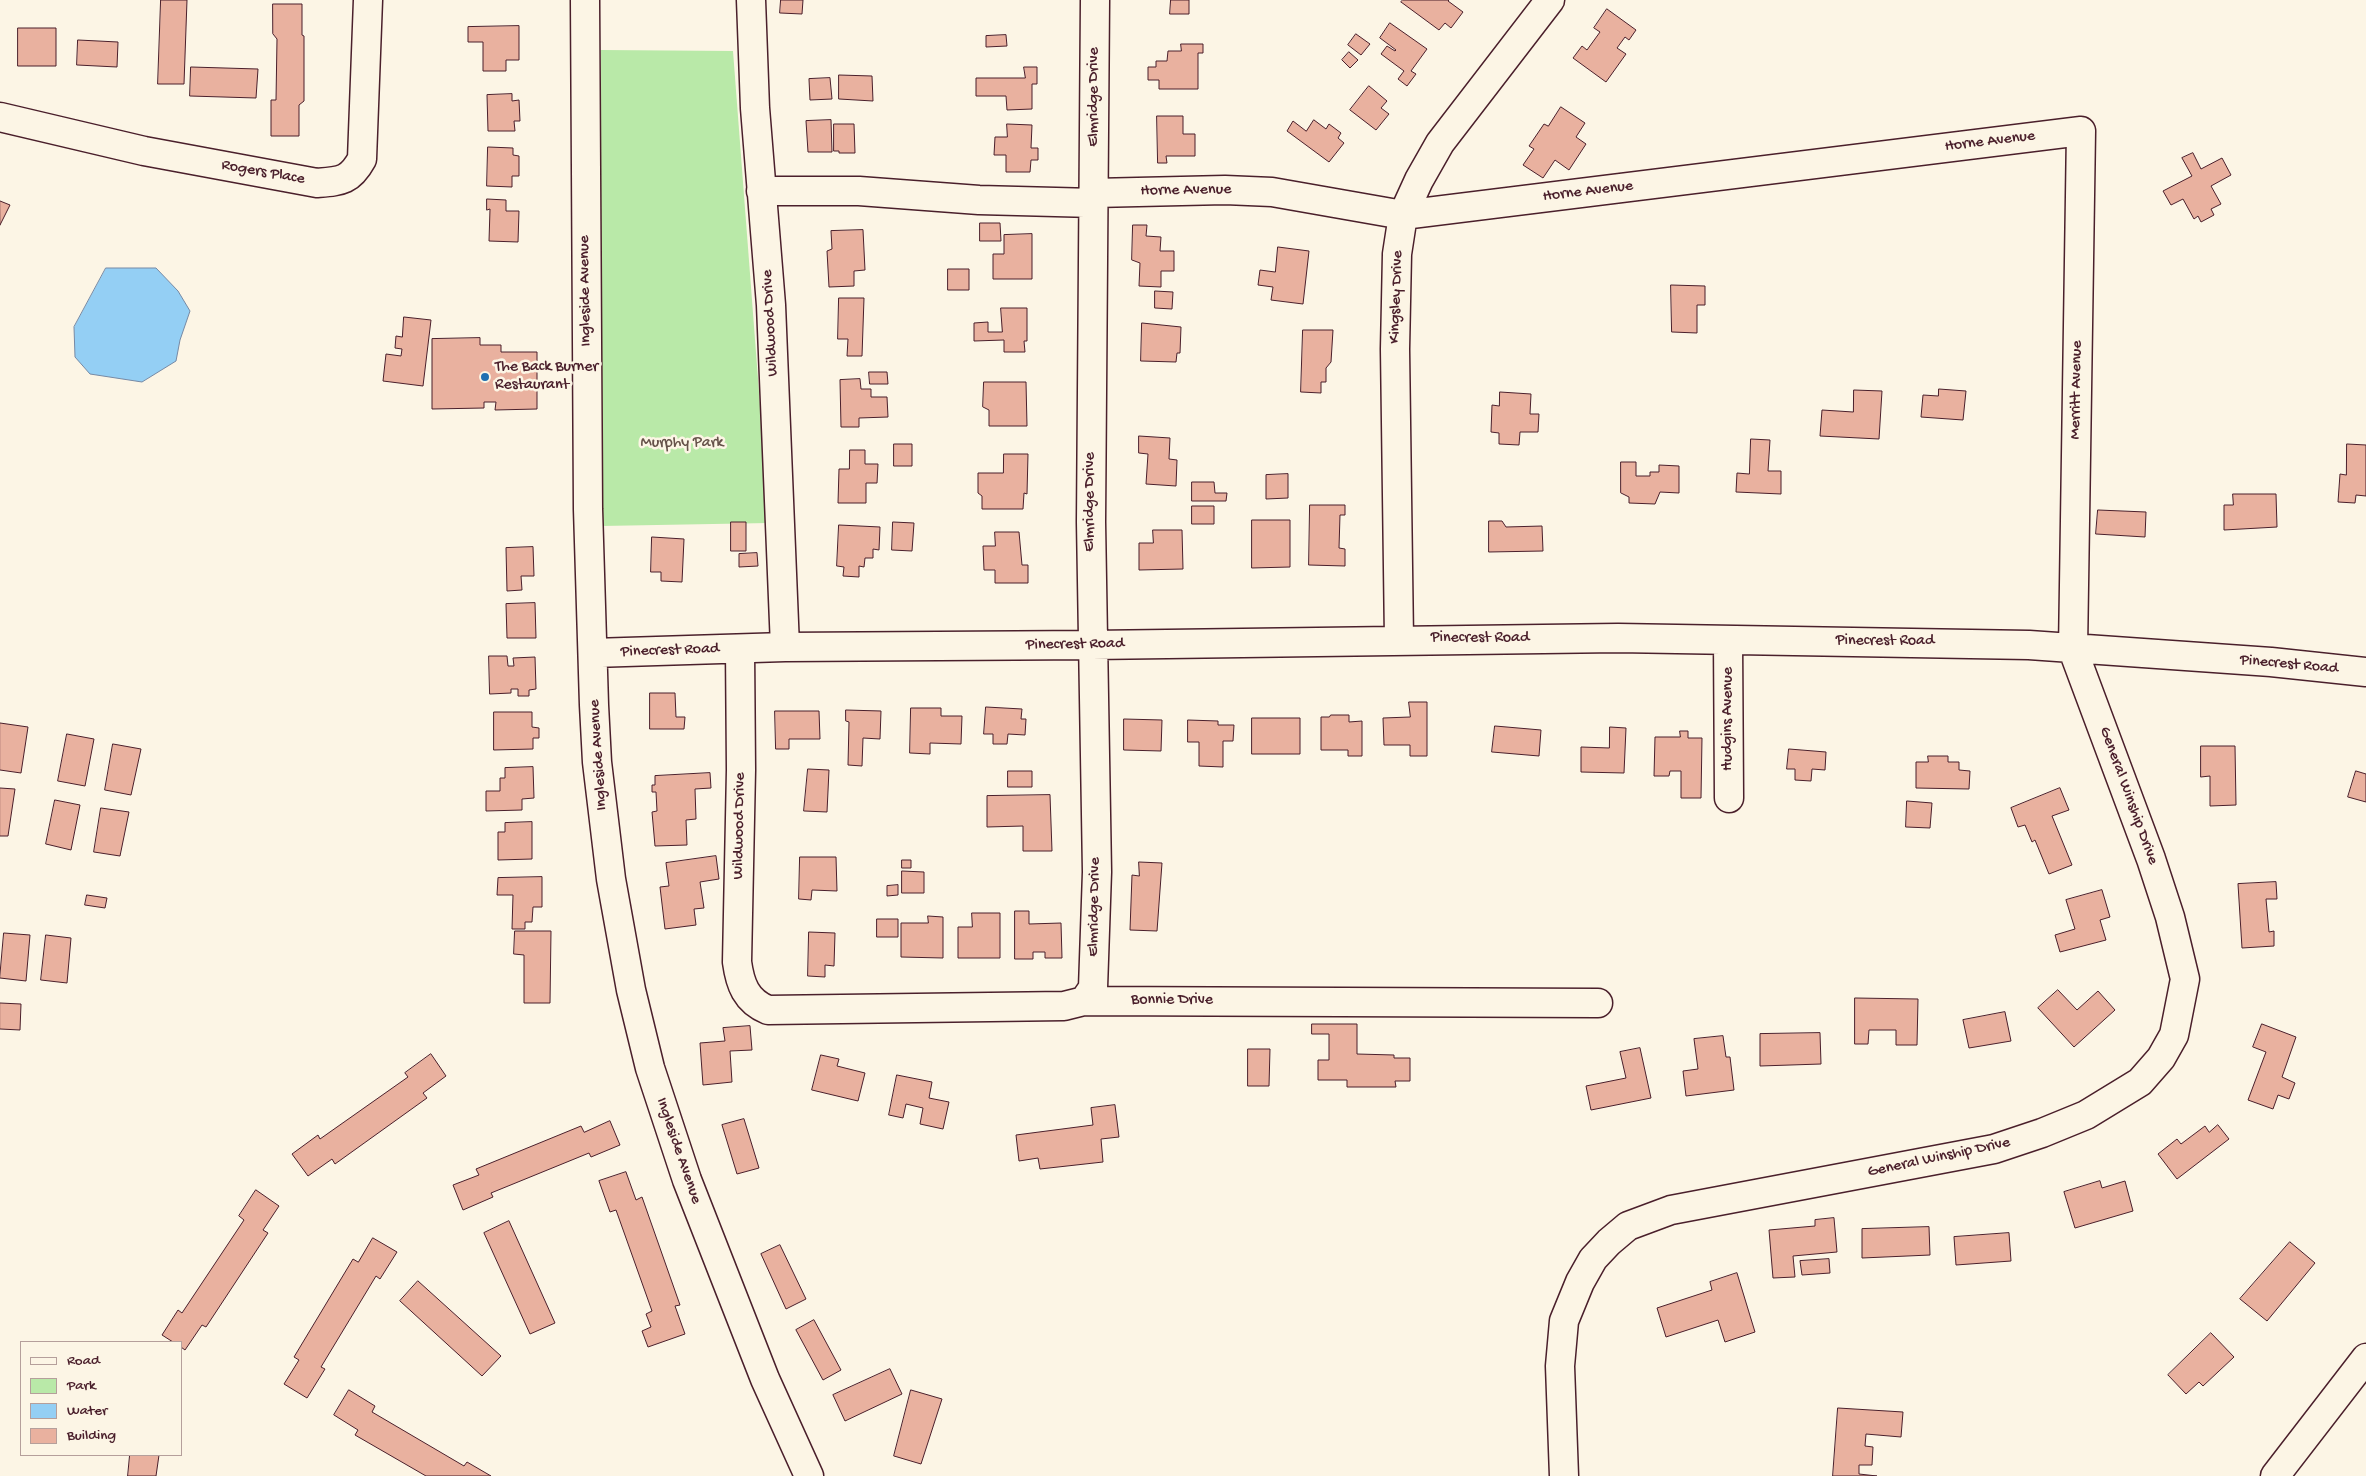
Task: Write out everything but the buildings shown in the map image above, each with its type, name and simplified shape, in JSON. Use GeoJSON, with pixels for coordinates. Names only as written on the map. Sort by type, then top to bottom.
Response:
{"type":"FeatureCollection","features":[{"type":"Feature","properties":{"kind":"street","name":"Rogers Place"},"geometry":{"type":"LineString","coordinates":[[0,117],[144,151],[317,183],[342,181],[355,171],[362,159],[368,0]]}},
{"type":"Feature","properties":{"kind":"street","name":"Ingleside Avenue"},"geometry":{"type":"LineString","coordinates":[[585,0],[588,489],[597,762],[611,879],[631,990],[650,1068],[687,1180],[765,1379],[808,1476]]}},
{"type":"Feature","properties":{"kind":"street","name":"Wildwood Drive"},"geometry":{"type":"LineString","coordinates":[[751,0],[755,108],[771,305],[785,647]]}},
{"type":"Feature","properties":{"kind":"street","name":"Elmridge Drive"},"geometry":{"type":"LineString","coordinates":[[1084,1001],[1093,988],[1097,872],[1092,645],[1091,336],[1095,0]]}},
{"type":"Feature","properties":{"kind":"street","name":"Kingsley Drive"},"geometry":{"type":"LineString","coordinates":[[1398,640],[1395,349],[1398,254],[1404,215],[1419,180],[1440,144],[1550,0]]}},
{"type":"Feature","properties":{"kind":"street","name":"Horne Avenue"},"geometry":{"type":"LineString","coordinates":[[761,192],[860,191],[980,200],[1094,198],[1225,190],[1272,192],[1404,215],[2081,131]]}},
{"type":"Feature","properties":{"kind":"street","name":"Merritt Avenue"},"geometry":{"type":"LineString","coordinates":[[2073,650],[2081,131]]}},
{"type":"Feature","properties":{"kind":"street","name":"Pinecrest Road"},"geometry":{"type":"LineString","coordinates":[[593,653],[785,647],[1618,638],[2029,645],[2073,650],[2271,662],[2366,672]]}},
{"type":"Feature","properties":{"kind":"street","name":"Hudgins Avenue"},"geometry":{"type":"LineString","coordinates":[[1728,640],[1729,798]]}},
{"type":"Feature","properties":{"kind":"street","name":"Wildwood Drive"},"geometry":{"type":"LineString","coordinates":[[740,649],[741,770],[737,962],[740,982],[751,1000]]}},
{"type":"Feature","properties":{"kind":"street","name":"General Winship Drive"},"geometry":{"type":"LineString","coordinates":[[1564,1476],[1560,1366],[1564,1321],[1580,1282],[1593,1259],[1628,1226],[1671,1210],[1994,1149],[2042,1133],[2086,1115],[2140,1082],[2161,1058],[2174,1035],[2185,979],[2170,917],[2151,859],[2073,650]]}},
{"type":"Feature","properties":{"kind":"street","name":"Bonnie Drive"},"geometry":{"type":"LineString","coordinates":[[751,1000],[757,1006],[768,1010],[1064,1006],[1084,1001],[1598,1003]]}},
{"type":"Feature","properties":{"kind":"street"},"geometry":{"type":"LineString","coordinates":[[2275,1476],[2366,1358]]}},
{"type":"Feature","properties":{"kind":"green space","name":"Murphy Park"},"geometry":{"type":"Polygon","coordinates":[[[601,50],[733,51],[769,523],[601,526],[601,50]]]}},
{"type":"Feature","properties":{"kind":"water"},"geometry":{"type":"Polygon","coordinates":[[[106,268],[156,268],[178,291],[190,311],[180,340],[176,361],[142,382],[90,374],[75,357],[74,327],[106,268]]]}},
{"type":"Feature","properties":{"kind":"place","name":"The Back Burner Restaurant"},"geometry":{"type":"Point","coordinates":[485,377]}}]}
